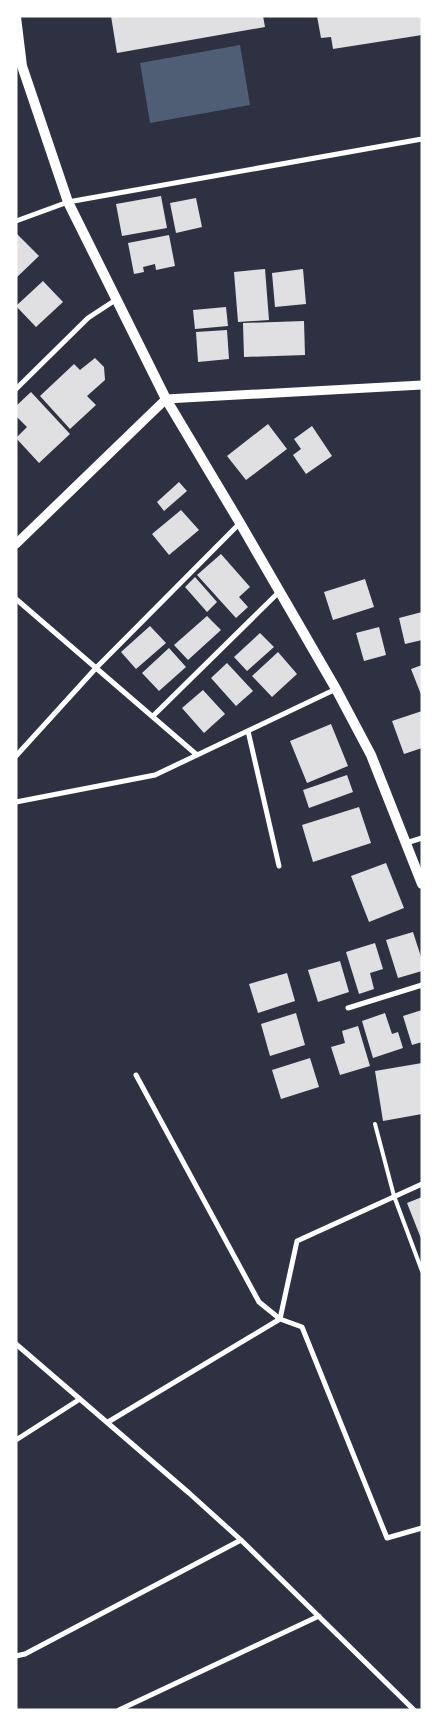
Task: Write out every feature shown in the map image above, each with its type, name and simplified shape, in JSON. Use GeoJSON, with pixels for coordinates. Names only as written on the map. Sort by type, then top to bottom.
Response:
{"type":"FeatureCollection","features":[{"type":"Feature","properties":{"kind":"main road"},"geometry":{"type":"LineString","coordinates":[[16,17],[22,66],[68,202],[166,399],[280,591],[371,755],[422,884]]}},
{"type":"Feature","properties":{"kind":"street"},"geometry":{"type":"LineString","coordinates":[[16,221],[68,202],[422,139]]}},
{"type":"Feature","properties":{"kind":"street"},"geometry":{"type":"LineString","coordinates":[[16,389],[88,318],[117,299]]}},
{"type":"Feature","properties":{"kind":"street"},"geometry":{"type":"LineString","coordinates":[[16,544],[166,399],[422,385]]}},
{"type":"Feature","properties":{"kind":"street"},"geometry":{"type":"LineString","coordinates":[[16,756],[96,668],[240,523]]}},
{"type":"Feature","properties":{"kind":"street"},"geometry":{"type":"LineString","coordinates":[[153,716],[280,591]]}},
{"type":"Feature","properties":{"kind":"street"},"geometry":{"type":"LineString","coordinates":[[16,599],[197,755]]}},
{"type":"Feature","properties":{"kind":"street"},"geometry":{"type":"LineString","coordinates":[[16,802],[155,775],[336,689]]}},
{"type":"Feature","properties":{"kind":"street"},"geometry":{"type":"LineString","coordinates":[[248,731],[279,866]]}},
{"type":"Feature","properties":{"kind":"street"},"geometry":{"type":"LineString","coordinates":[[406,843],[422,838]]}},
{"type":"Feature","properties":{"kind":"street"},"geometry":{"type":"LineString","coordinates":[[348,1008],[422,985]]}},
{"type":"Feature","properties":{"kind":"street"},"geometry":{"type":"LineString","coordinates":[[136,1075],[259,1302],[280,1319],[302,1327],[387,1538],[422,1528]]}},
{"type":"Feature","properties":{"kind":"street"},"geometry":{"type":"LineString","coordinates":[[108,1422],[280,1319],[296,1241],[422,1184]]}},
{"type":"Feature","properties":{"kind":"street"},"geometry":{"type":"LineString","coordinates":[[16,1344],[108,1422],[241,1540],[414,1710]]}},
{"type":"Feature","properties":{"kind":"street"},"geometry":{"type":"LineString","coordinates":[[16,1440],[80,1399]]}},
{"type":"Feature","properties":{"kind":"street"},"geometry":{"type":"LineString","coordinates":[[16,1656],[25,1654],[241,1540]]}},
{"type":"Feature","properties":{"kind":"street"},"geometry":{"type":"LineString","coordinates":[[119,1710],[319,1616]]}},
{"type":"Feature","properties":{"kind":"lane"},"geometry":{"type":"LineString","coordinates":[[375,1124],[394,1196],[422,1271]]}},
{"type":"Feature","properties":{"kind":"water"},"geometry":{"type":"Polygon","coordinates":[[[240,45],[250,105],[150,123],[140,63],[240,45]]]}},
{"type":"Feature","properties":{"kind":"building"},"geometry":{"type":"Polygon","coordinates":[[[111,16],[263,16],[265,27],[117,53],[111,16]]]}},
{"type":"Feature","properties":{"kind":"building"},"geometry":{"type":"Polygon","coordinates":[[[317,16],[422,16],[422,35],[333,49],[331,37],[321,38],[317,16]]]}},
{"type":"Feature","properties":{"kind":"building"},"geometry":{"type":"Polygon","coordinates":[[[161,196],[167,228],[122,236],[116,204],[161,196]]]}},
{"type":"Feature","properties":{"kind":"building"},"geometry":{"type":"Polygon","coordinates":[[[196,198],[202,227],[176,233],[170,203],[196,198]]]}},
{"type":"Feature","properties":{"kind":"building"},"geometry":{"type":"Polygon","coordinates":[[[16,233],[39,256],[16,278],[16,233]]]}},
{"type":"Feature","properties":{"kind":"building"},"geometry":{"type":"Polygon","coordinates":[[[169,235],[175,266],[156,270],[155,264],[143,267],[144,272],[134,274],[128,243],[169,235]]]}},
{"type":"Feature","properties":{"kind":"building"},"geometry":{"type":"Polygon","coordinates":[[[265,269],[269,320],[238,322],[234,272],[265,269]]]}},
{"type":"Feature","properties":{"kind":"building"},"geometry":{"type":"Polygon","coordinates":[[[303,269],[306,304],[275,307],[272,273],[303,269]]]}},
{"type":"Feature","properties":{"kind":"building"},"geometry":{"type":"Polygon","coordinates":[[[43,281],[63,302],[36,327],[16,306],[43,281]]]}},
{"type":"Feature","properties":{"kind":"building"},"geometry":{"type":"Polygon","coordinates":[[[226,307],[228,326],[195,329],[193,310],[226,307]]]}},
{"type":"Feature","properties":{"kind":"building"},"geometry":{"type":"Polygon","coordinates":[[[304,321],[305,355],[244,357],[243,323],[304,321]]]}},
{"type":"Feature","properties":{"kind":"building"},"geometry":{"type":"Polygon","coordinates":[[[227,330],[229,359],[198,362],[196,332],[227,330]]]}},
{"type":"Feature","properties":{"kind":"building"},"geometry":{"type":"Polygon","coordinates":[[[95,358],[104,367],[105,380],[87,396],[96,405],[70,429],[40,396],[74,364],[80,370],[95,358]]]}},
{"type":"Feature","properties":{"kind":"building"},"geometry":{"type":"Polygon","coordinates":[[[31,392],[70,434],[39,463],[16,438],[27,427],[16,416],[16,406],[31,392]]]}},
{"type":"Feature","properties":{"kind":"building"},"geometry":{"type":"Polygon","coordinates":[[[268,424],[287,449],[246,480],[227,456],[268,424]]]}},
{"type":"Feature","properties":{"kind":"building"},"geometry":{"type":"Polygon","coordinates":[[[312,426],[332,456],[306,474],[293,455],[301,449],[294,439],[312,426]]]}},
{"type":"Feature","properties":{"kind":"building"},"geometry":{"type":"Polygon","coordinates":[[[179,482],[187,491],[164,511],[157,502],[179,482]]]}},
{"type":"Feature","properties":{"kind":"building"},"geometry":{"type":"Polygon","coordinates":[[[181,510],[199,530],[169,555],[152,534],[181,510]]]}},
{"type":"Feature","properties":{"kind":"building"},"geometry":{"type":"Polygon","coordinates":[[[221,554],[250,587],[239,597],[248,607],[236,618],[197,575],[221,554]]]}},
{"type":"Feature","properties":{"kind":"building"},"geometry":{"type":"Polygon","coordinates":[[[195,577],[217,602],[207,612],[185,587],[195,577]]]}},
{"type":"Feature","properties":{"kind":"building"},"geometry":{"type":"Polygon","coordinates":[[[365,579],[374,607],[333,620],[324,592],[365,579]]]}},
{"type":"Feature","properties":{"kind":"building"},"geometry":{"type":"Polygon","coordinates":[[[422,612],[422,640],[405,644],[399,618],[422,612]]]}},
{"type":"Feature","properties":{"kind":"building"},"geometry":{"type":"Polygon","coordinates":[[[207,616],[221,630],[188,660],[174,645],[207,616]]]}},
{"type":"Feature","properties":{"kind":"building"},"geometry":{"type":"Polygon","coordinates":[[[150,626],[166,643],[136,669],[121,652],[150,626]]]}},
{"type":"Feature","properties":{"kind":"building"},"geometry":{"type":"Polygon","coordinates":[[[379,627],[386,655],[364,661],[356,633],[379,627]]]}},
{"type":"Feature","properties":{"kind":"building"},"geometry":{"type":"Polygon","coordinates":[[[260,633],[274,647],[247,671],[234,657],[260,633]]]}},
{"type":"Feature","properties":{"kind":"building"},"geometry":{"type":"Polygon","coordinates":[[[169,648],[186,667],[159,691],[142,673],[169,648]]]}},
{"type":"Feature","properties":{"kind":"building"},"geometry":{"type":"Polygon","coordinates":[[[278,652],[297,674],[272,697],[252,676],[278,652]]]}},
{"type":"Feature","properties":{"kind":"building"},"geometry":{"type":"Polygon","coordinates":[[[227,663],[253,691],[236,706],[211,678],[227,663]]]}},
{"type":"Feature","properties":{"kind":"building"},"geometry":{"type":"Polygon","coordinates":[[[422,665],[422,697],[411,669],[422,665]]]}},
{"type":"Feature","properties":{"kind":"building"},"geometry":{"type":"Polygon","coordinates":[[[203,690],[225,714],[204,733],[182,708],[203,690]]]}},
{"type":"Feature","properties":{"kind":"building"},"geometry":{"type":"Polygon","coordinates":[[[422,711],[422,748],[404,754],[392,721],[422,711]]]}},
{"type":"Feature","properties":{"kind":"building"},"geometry":{"type":"Polygon","coordinates":[[[331,724],[348,766],[307,783],[290,741],[331,724]]]}},
{"type":"Feature","properties":{"kind":"building"},"geometry":{"type":"Polygon","coordinates":[[[347,775],[353,792],[309,808],[303,790],[347,775]]]}},
{"type":"Feature","properties":{"kind":"building"},"geometry":{"type":"Polygon","coordinates":[[[359,807],[371,843],[313,862],[302,825],[359,807]]]}},
{"type":"Feature","properties":{"kind":"building"},"geometry":{"type":"Polygon","coordinates":[[[386,863],[404,908],[369,922],[351,876],[386,863]]]}},
{"type":"Feature","properties":{"kind":"building"},"geometry":{"type":"Polygon","coordinates":[[[413,932],[422,960],[422,971],[398,978],[386,940],[413,932]]]}},
{"type":"Feature","properties":{"kind":"building"},"geometry":{"type":"Polygon","coordinates":[[[375,943],[383,969],[370,973],[374,989],[359,994],[346,952],[375,943]]]}},
{"type":"Feature","properties":{"kind":"building"},"geometry":{"type":"Polygon","coordinates":[[[340,961],[349,992],[318,1002],[308,970],[340,961]]]}},
{"type":"Feature","properties":{"kind":"building"},"geometry":{"type":"Polygon","coordinates":[[[287,973],[295,1001],[258,1013],[249,984],[287,973]]]}},
{"type":"Feature","properties":{"kind":"building"},"geometry":{"type":"Polygon","coordinates":[[[422,1010],[422,1042],[412,1045],[403,1016],[422,1010]]]}},
{"type":"Feature","properties":{"kind":"building"},"geometry":{"type":"Polygon","coordinates":[[[296,1013],[305,1045],[270,1056],[261,1024],[296,1013]]]}},
{"type":"Feature","properties":{"kind":"building"},"geometry":{"type":"Polygon","coordinates":[[[385,1013],[392,1034],[398,1032],[403,1048],[373,1058],[362,1021],[385,1013]]]}},
{"type":"Feature","properties":{"kind":"building"},"geometry":{"type":"Polygon","coordinates":[[[358,1026],[370,1066],[340,1075],[331,1047],[345,1043],[342,1031],[358,1026]]]}},
{"type":"Feature","properties":{"kind":"building"},"geometry":{"type":"Polygon","coordinates":[[[310,1058],[319,1087],[281,1099],[272,1070],[310,1058]]]}},
{"type":"Feature","properties":{"kind":"building"},"geometry":{"type":"Polygon","coordinates":[[[422,1063],[422,1114],[383,1121],[375,1071],[422,1063]]]}},
{"type":"Feature","properties":{"kind":"building"},"geometry":{"type":"Polygon","coordinates":[[[422,1197],[422,1241],[407,1203],[422,1197]]]}}]}
